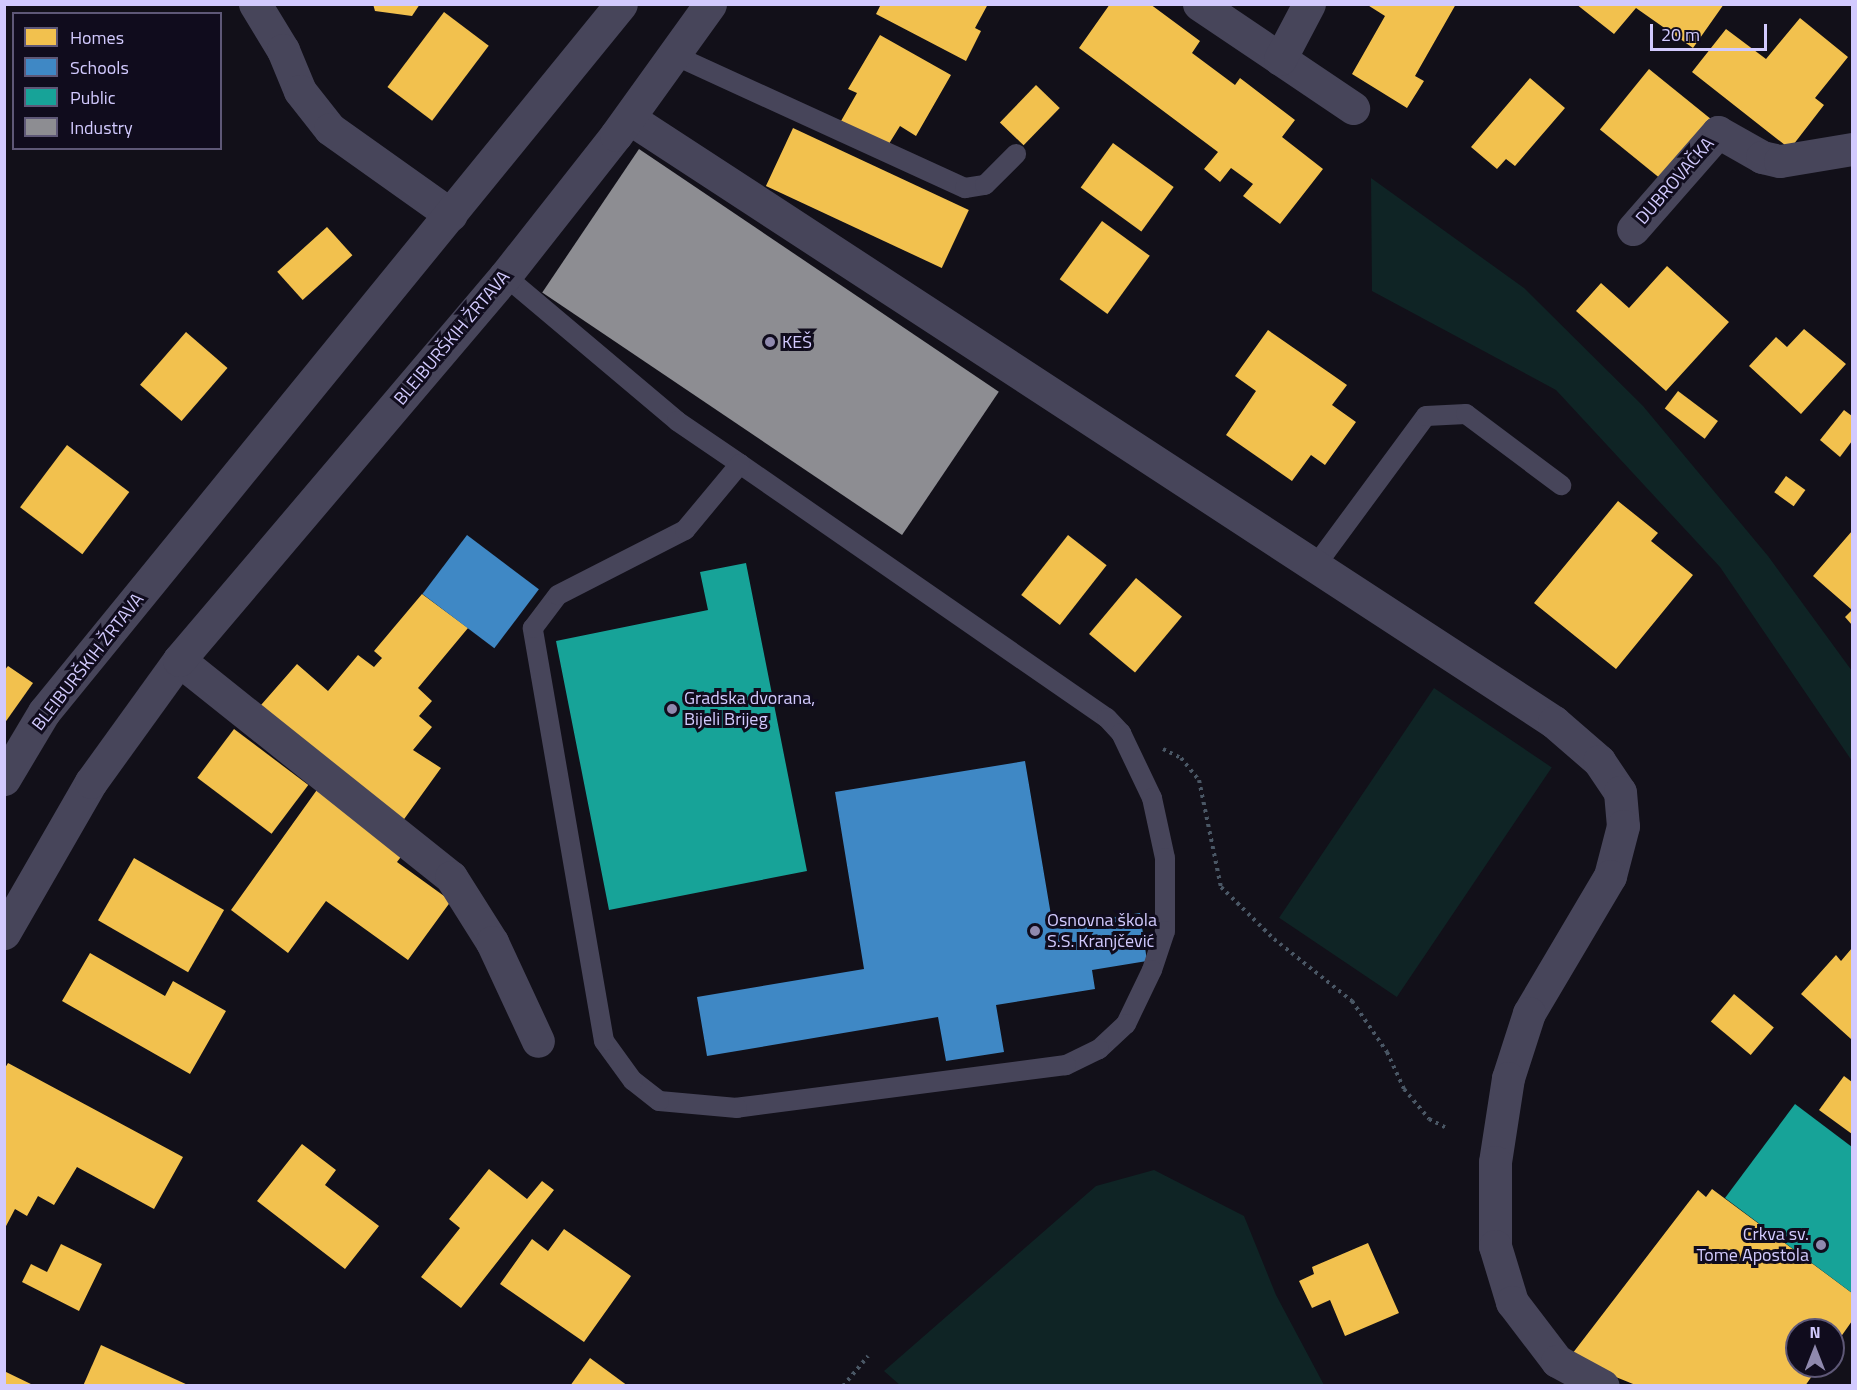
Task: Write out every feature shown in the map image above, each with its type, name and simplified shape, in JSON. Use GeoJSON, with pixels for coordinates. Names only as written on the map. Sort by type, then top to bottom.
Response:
{"type":"FeatureCollection","features":[{"type":"Feature","properties":{"kind":"street"},"geometry":{"type":"LineString","coordinates":[[255,4],[283,50],[300,91],[322,120],[451,215]]}},
{"type":"Feature","properties":{"kind":"street","name":"BLEIBURŠKIH ŽRTAVA"},"geometry":{"type":"LineString","coordinates":[[4,779],[44,712],[621,4]]}},
{"type":"Feature","properties":{"kind":"street","name":"BLEIBURŠKIH ŽRTAVA"},"geometry":{"type":"LineString","coordinates":[[4,933],[91,782],[179,660],[505,276],[629,118],[711,4]]}},
{"type":"Feature","properties":{"kind":"street"},"geometry":{"type":"LineString","coordinates":[[1199,4],[1353,108]]}},
{"type":"Feature","properties":{"kind":"street"},"geometry":{"type":"LineString","coordinates":[[1280,59],[1309,4]]}},
{"type":"Feature","properties":{"kind":"street"},"geometry":{"type":"LineString","coordinates":[[629,118],[1554,722],[1599,761],[1620,792],[1623,826],[1611,876],[1529,1013],[1508,1078],[1496,1162],[1495,1246],[1512,1302],[1557,1361],[1603,1386]]}},
{"type":"Feature","properties":{"kind":"street","name":"DUBROVAČKA"},"geometry":{"type":"LineString","coordinates":[[1633,229],[1718,132],[1762,157],[1780,161],[1852,150]]}},
{"type":"Feature","properties":{"kind":"street"},"geometry":{"type":"LineString","coordinates":[[179,660],[451,877],[492,942],[538,1041]]}},
{"type":"Feature","properties":{"kind":"lane"},"geometry":{"type":"LineString","coordinates":[[674,55],[965,188],[985,185],[1016,154]]}},
{"type":"Feature","properties":{"kind":"lane"},"geometry":{"type":"LineString","coordinates":[[505,276],[677,421],[740,464],[1107,718],[1120,733],[1152,798],[1165,858],[1165,931],[1152,970],[1126,1024],[1099,1049],[1066,1065],[737,1108],[659,1101],[633,1081],[604,1041],[533,628],[558,595],[685,530],[740,464]]}},
{"type":"Feature","properties":{"kind":"lane"},"geometry":{"type":"LineString","coordinates":[[1316,565],[1426,416],[1466,414],[1561,485]]}},
{"type":"Feature","properties":{"kind":"path"},"geometry":{"type":"LineString","coordinates":[[1120,733],[1181,758],[1199,780],[1221,887],[1274,939],[1352,1001],[1387,1052],[1404,1089],[1429,1119],[1445,1127]]}},
{"type":"Feature","properties":{"kind":"path"},"geometry":{"type":"LineString","coordinates":[[843,1386],[868,1356]]}},
{"type":"Feature","properties":{"kind":"green space"},"geometry":{"type":"Polygon","coordinates":[[[1371,178],[1524,288],[1643,406],[1768,556],[1852,671],[1852,761],[1720,567],[1556,390],[1372,291],[1371,178]]]}},
{"type":"Feature","properties":{"kind":"green space"},"geometry":{"type":"Polygon","coordinates":[[[1434,688],[1552,767],[1397,997],[1279,918],[1434,688]]]}},
{"type":"Feature","properties":{"kind":"green space"},"geometry":{"type":"Polygon","coordinates":[[[1154,1170],[1244,1216],[1276,1295],[1324,1385],[901,1386],[884,1371],[1096,1186],[1154,1170]]]}},
{"type":"Feature","properties":{"kind":"building: Homes"},"geometry":{"type":"Polygon","coordinates":[[[373,4],[420,4],[412,16],[375,11],[373,4]]]}},
{"type":"Feature","properties":{"kind":"building: Homes"},"geometry":{"type":"Polygon","coordinates":[[[881,4],[988,4],[975,28],[981,31],[966,61],[876,14],[881,4]]]}},
{"type":"Feature","properties":{"kind":"building: Homes"},"geometry":{"type":"Polygon","coordinates":[[[1110,4],[1150,4],[1200,41],[1192,53],[1235,85],[1240,78],[1295,120],[1282,137],[1323,169],[1280,224],[1243,196],[1253,184],[1231,168],[1220,182],[1204,169],[1218,152],[1079,48],[1110,4]]]}},
{"type":"Feature","properties":{"kind":"building: Homes"},"geometry":{"type":"Polygon","coordinates":[[[1366,4],[1456,4],[1415,76],[1424,81],[1407,108],[1352,74],[1385,16],[1366,4]]]}},
{"type":"Feature","properties":{"kind":"building: Homes"},"geometry":{"type":"Polygon","coordinates":[[[1576,4],[1724,4],[1693,48],[1636,8],[1614,34],[1576,4]]]}},
{"type":"Feature","properties":{"kind":"building: Homes"},"geometry":{"type":"Polygon","coordinates":[[[444,12],[489,46],[432,121],[387,87],[444,12]]]}},
{"type":"Feature","properties":{"kind":"building: Homes"},"geometry":{"type":"Polygon","coordinates":[[[1800,18],[1848,57],[1815,98],[1824,105],[1790,149],[1692,72],[1726,29],[1766,59],[1800,18]]]}},
{"type":"Feature","properties":{"kind":"building: Homes"},"geometry":{"type":"Polygon","coordinates":[[[880,35],[951,75],[916,136],[900,126],[887,147],[841,121],[857,93],[848,89],[880,35]]]}},
{"type":"Feature","properties":{"kind":"building: Homes"},"geometry":{"type":"Polygon","coordinates":[[[1649,69],[1711,119],[1662,180],[1600,130],[1649,69]]]}},
{"type":"Feature","properties":{"kind":"building: Homes"},"geometry":{"type":"Polygon","coordinates":[[[1530,78],[1565,108],[1515,166],[1506,159],[1497,169],[1471,147],[1530,78]]]}},
{"type":"Feature","properties":{"kind":"building: Homes"},"geometry":{"type":"Polygon","coordinates":[[[1036,85],[1060,108],[1024,145],[1000,122],[1036,85]]]}},
{"type":"Feature","properties":{"kind":"building: Homes"},"geometry":{"type":"Polygon","coordinates":[[[793,128],[969,210],[942,268],[766,186],[793,128]]]}},
{"type":"Feature","properties":{"kind":"building: Homes"},"geometry":{"type":"Polygon","coordinates":[[[1113,143],[1174,187],[1141,232],[1081,187],[1113,143]]]}},
{"type":"Feature","properties":{"kind":"building: Homes"},"geometry":{"type":"Polygon","coordinates":[[[1102,221],[1150,256],[1107,314],[1060,279],[1102,221]]]}},
{"type":"Feature","properties":{"kind":"building: Homes"},"geometry":{"type":"Polygon","coordinates":[[[327,227],[352,255],[303,300],[277,272],[327,227]]]}},
{"type":"Feature","properties":{"kind":"building: Homes"},"geometry":{"type":"Polygon","coordinates":[[[1667,266],[1729,322],[1666,391],[1576,311],[1601,283],[1629,308],[1667,266]]]}},
{"type":"Feature","properties":{"kind":"building: Homes"},"geometry":{"type":"Polygon","coordinates":[[[1804,329],[1846,364],[1801,414],[1749,366],[1776,337],[1787,347],[1804,329]]]}},
{"type":"Feature","properties":{"kind":"building: Homes"},"geometry":{"type":"Polygon","coordinates":[[[1268,330],[1347,385],[1332,405],[1356,422],[1325,465],[1311,455],[1292,481],[1226,435],[1256,391],[1235,376],[1268,330]]]}},
{"type":"Feature","properties":{"kind":"building: Homes"},"geometry":{"type":"Polygon","coordinates":[[[186,332],[228,368],[182,421],[140,385],[186,332]]]}},
{"type":"Feature","properties":{"kind":"building: Homes"},"geometry":{"type":"Polygon","coordinates":[[[1678,391],[1718,421],[1705,439],[1665,409],[1678,391]]]}},
{"type":"Feature","properties":{"kind":"building: Homes"},"geometry":{"type":"Polygon","coordinates":[[[1844,410],[1852,416],[1852,441],[1840,457],[1820,440],[1844,410]]]}},
{"type":"Feature","properties":{"kind":"building: Homes"},"geometry":{"type":"Polygon","coordinates":[[[67,445],[129,492],[82,554],[20,507],[67,445]]]}},
{"type":"Feature","properties":{"kind":"building: Homes"},"geometry":{"type":"Polygon","coordinates":[[[1786,476],[1805,490],[1794,506],[1774,492],[1786,476]]]}},
{"type":"Feature","properties":{"kind":"building: Homes"},"geometry":{"type":"Polygon","coordinates":[[[1618,501],[1658,533],[1651,541],[1693,575],[1616,669],[1534,603],[1618,501]]]}},
{"type":"Feature","properties":{"kind":"building: Homes"},"geometry":{"type":"Polygon","coordinates":[[[1852,531],[1852,610],[1813,576],[1852,531]]]}},
{"type":"Feature","properties":{"kind":"building: Homes"},"geometry":{"type":"Polygon","coordinates":[[[1068,535],[1107,565],[1060,625],[1021,595],[1068,535]]]}},
{"type":"Feature","properties":{"kind":"building: Homes"},"geometry":{"type":"Polygon","coordinates":[[[1136,578],[1182,617],[1135,672],[1089,634],[1136,578]]]}},
{"type":"Feature","properties":{"kind":"building: Homes"},"geometry":{"type":"Polygon","coordinates":[[[422,594],[468,628],[418,688],[432,701],[419,716],[432,727],[413,750],[441,768],[402,822],[261,705],[297,664],[328,691],[358,655],[374,667],[382,658],[374,651],[422,594]]]}},
{"type":"Feature","properties":{"kind":"building: Homes"},"geometry":{"type":"Polygon","coordinates":[[[1852,610],[1852,625],[1845,617],[1852,610]]]}},
{"type":"Feature","properties":{"kind":"building: Homes"},"geometry":{"type":"Polygon","coordinates":[[[8,666],[33,683],[4,724],[4,671],[8,666]]]}},
{"type":"Feature","properties":{"kind":"building: Homes"},"geometry":{"type":"Polygon","coordinates":[[[234,729],[308,785],[272,834],[197,778],[234,729]]]}},
{"type":"Feature","properties":{"kind":"building: Homes"},"geometry":{"type":"Polygon","coordinates":[[[319,787],[406,850],[397,862],[451,901],[408,960],[326,901],[288,953],[231,910],[319,787]]]}},
{"type":"Feature","properties":{"kind":"building: Homes"},"geometry":{"type":"Polygon","coordinates":[[[134,858],[224,910],[188,972],[98,920],[134,858]]]}},
{"type":"Feature","properties":{"kind":"building: Homes"},"geometry":{"type":"Polygon","coordinates":[[[1852,948],[1851,1039],[1801,994],[1836,955],[1841,961],[1852,948]]]}},
{"type":"Feature","properties":{"kind":"building: Homes"},"geometry":{"type":"Polygon","coordinates":[[[90,953],[165,996],[173,981],[226,1011],[190,1074],[62,1001],[90,953]]]}},
{"type":"Feature","properties":{"kind":"building: Homes"},"geometry":{"type":"Polygon","coordinates":[[[1734,994],[1774,1027],[1751,1055],[1711,1022],[1734,994]]]}},
{"type":"Feature","properties":{"kind":"building: Homes"},"geometry":{"type":"Polygon","coordinates":[[[8,1063],[183,1157],[154,1209],[77,1167],[54,1205],[38,1196],[27,1216],[15,1209],[5,1228],[5,1068],[8,1063]]]}},
{"type":"Feature","properties":{"kind":"building: Homes"},"geometry":{"type":"Polygon","coordinates":[[[1844,1076],[1852,1082],[1852,1134],[1819,1110],[1844,1076]]]}},
{"type":"Feature","properties":{"kind":"building: Homes"},"geometry":{"type":"Polygon","coordinates":[[[302,1144],[336,1170],[325,1185],[379,1226],[345,1269],[257,1201],[302,1144]]]}},
{"type":"Feature","properties":{"kind":"building: Homes"},"geometry":{"type":"Polygon","coordinates":[[[489,1169],[527,1199],[542,1181],[554,1190],[461,1308],[421,1277],[460,1228],[449,1219],[489,1169]]]}},
{"type":"Feature","properties":{"kind":"building: Homes"},"geometry":{"type":"Polygon","coordinates":[[[1712,1189],[1852,1293],[1852,1321],[1845,1331],[1845,1318],[1785,1318],[1785,1378],[1811,1378],[1805,1386],[1638,1386],[1569,1358],[1698,1190],[1706,1197],[1712,1189]]]}},
{"type":"Feature","properties":{"kind":"building: Homes"},"geometry":{"type":"Polygon","coordinates":[[[564,1229],[631,1276],[584,1342],[500,1284],[532,1239],[548,1251],[564,1229]]]}},
{"type":"Feature","properties":{"kind":"building: Homes"},"geometry":{"type":"Polygon","coordinates":[[[1368,1243],[1399,1313],[1345,1336],[1330,1300],[1312,1308],[1299,1281],[1314,1274],[1312,1267],[1368,1243]]]}},
{"type":"Feature","properties":{"kind":"building: Homes"},"geometry":{"type":"Polygon","coordinates":[[[61,1244],[102,1264],[79,1311],[22,1282],[31,1264],[47,1272],[61,1244]]]}},
{"type":"Feature","properties":{"kind":"building: Homes"},"geometry":{"type":"Polygon","coordinates":[[[101,1345],[190,1386],[83,1386],[101,1345]]]}},
{"type":"Feature","properties":{"kind":"building: Homes"},"geometry":{"type":"Polygon","coordinates":[[[590,1358],[628,1386],[570,1386],[590,1358]]]}},
{"type":"Feature","properties":{"kind":"building: Homes"},"geometry":{"type":"Polygon","coordinates":[[[4,1371],[35,1386],[4,1386],[4,1371]]]}},
{"type":"Feature","properties":{"kind":"building: Schools"},"geometry":{"type":"Polygon","coordinates":[[[467,535],[539,589],[494,648],[422,594],[467,535]]]}},
{"type":"Feature","properties":{"kind":"building: Schools"},"geometry":{"type":"Polygon","coordinates":[[[1025,761],[1053,927],[1140,913],[1147,961],[1092,970],[1095,989],[996,1005],[1004,1052],[946,1061],[938,1017],[707,1056],[697,997],[864,969],[835,792],[1025,761]]]}},
{"type":"Feature","properties":{"kind":"building: Public","name":"Gradska dvorana, Bijeli Brijeg"},"geometry":{"type":"Polygon","coordinates":[[[746,563],[807,871],[609,910],[556,641],[708,610],[700,572],[746,563]]]}},
{"type":"Feature","properties":{"kind":"building: Public","name":"Crkva sv. Tome Apostola"},"geometry":{"type":"Polygon","coordinates":[[[1795,1104],[1852,1147],[1852,1293],[1725,1198],[1795,1104]]]}},
{"type":"Feature","properties":{"kind":"building: Industry","name":"KEŠ"},"geometry":{"type":"Polygon","coordinates":[[[639,149],[999,392],[902,535],[542,292],[639,149]]]}},
{"type":"Feature","properties":{"kind":"place","name":"KEŠ"},"geometry":{"type":"Point","coordinates":[770,342]}},
{"type":"Feature","properties":{"kind":"place","name":"Gradska dvorana, Bijeli Brijeg"},"geometry":{"type":"Point","coordinates":[672,709]}},
{"type":"Feature","properties":{"kind":"place","name":"Osnovna škola S.S. Kranjčević"},"geometry":{"type":"Point","coordinates":[1035,931]}},
{"type":"Feature","properties":{"kind":"place","name":"Crkva sv. Tome Apostola"},"geometry":{"type":"Point","coordinates":[1821,1245]}}]}
